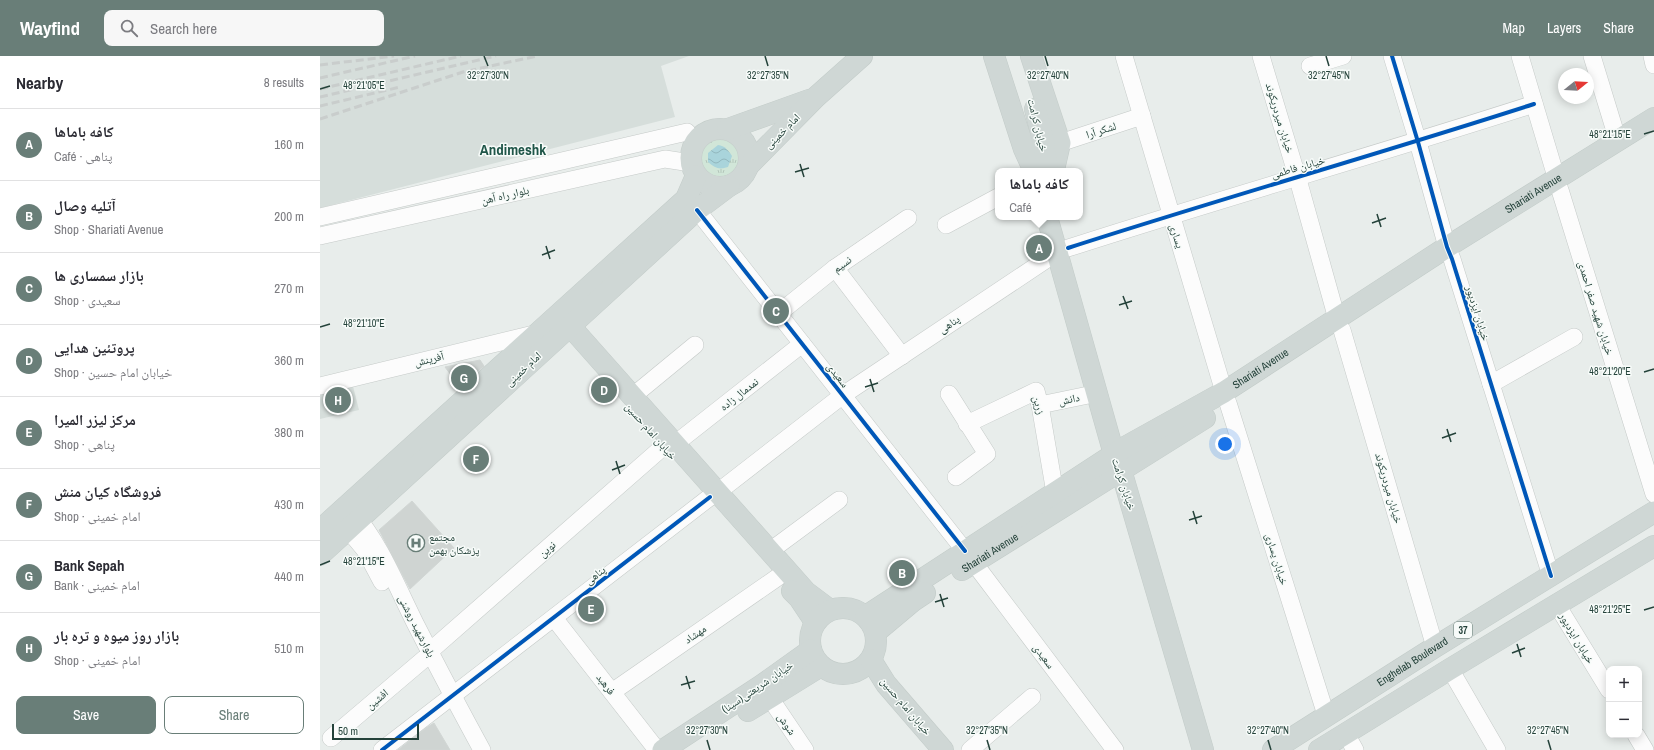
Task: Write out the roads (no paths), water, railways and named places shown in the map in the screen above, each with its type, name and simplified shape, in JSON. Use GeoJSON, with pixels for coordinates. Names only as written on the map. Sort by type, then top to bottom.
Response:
{"type":"FeatureCollection","features":[{"type":"Feature","properties":{"kind":"main road","name":"امام خمینی"},"geometry":{"type":"LineString","coordinates":[[749,165],[816,97],[862,56]]}},
{"type":"Feature","properties":{"kind":"main road"},"geometry":{"type":"LineString","coordinates":[[994,56],[1024,149],[1034,168]]}},
{"type":"Feature","properties":{"kind":"main road","name":"خیابان کرامت"},"geometry":{"type":"LineString","coordinates":[[1005,56],[1024,114],[1034,168]]}},
{"type":"Feature","properties":{"kind":"main road","name":"خیابان کرامت"},"geometry":{"type":"LineString","coordinates":[[1018,56],[1037,113],[1047,168]]}},
{"type":"Feature","properties":{"kind":"main road"},"geometry":{"type":"LineString","coordinates":[[1031,56],[1060,143],[1056,164],[1053,168]]}},
{"type":"Feature","properties":{"kind":"main road","name":"امام خمینی"},"geometry":{"type":"LineString","coordinates":[[728,129],[816,97]]}},
{"type":"Feature","properties":{"kind":"main road","name":"Shariati Avenue"},"geometry":{"type":"LineString","coordinates":[[1558,185],[1618,141],[1654,118]]}},
{"type":"Feature","properties":{"kind":"main road"},"geometry":{"type":"LineString","coordinates":[[718,128],[728,129],[738,135],[745,143],[749,154],[749,165],[744,175],[737,182],[729,186],[719,188],[706,184],[693,169],[691,151],[696,140],[707,132],[718,128]]}},
{"type":"Feature","properties":{"kind":"main road","name":"Shariati Avenue"},"geometry":{"type":"LineString","coordinates":[[970,557],[1123,459],[1226,398],[1449,253],[1558,185],[1654,130]]}},
{"type":"Feature","properties":{"kind":"main road","name":"امام خمینی"},"geometry":{"type":"LineString","coordinates":[[320,555],[348,518],[538,332],[563,325],[686,199],[693,169]]}},
{"type":"Feature","properties":{"kind":"main road","name":"امام خمینی"},"geometry":{"type":"LineString","coordinates":[[320,530],[348,518],[563,325],[697,210],[729,186]]}},
{"type":"Feature","properties":{"kind":"main road","name":"خیابان کرامت"},"geometry":{"type":"LineString","coordinates":[[1048,220],[1062,250],[1123,459],[1203,750]]}},
{"type":"Feature","properties":{"kind":"main road","name":"خیابان کرامت"},"geometry":{"type":"LineString","coordinates":[[1060,220],[1062,250],[1098,393],[1123,459],[1216,750]]}},
{"type":"Feature","properties":{"kind":"main road","name":"خیابان امام حسین"},"geometry":{"type":"LineString","coordinates":[[563,325],[633,396],[670,445]]}},
{"type":"Feature","properties":{"kind":"main road","name":"خیابان امام حسین"},"geometry":{"type":"LineString","coordinates":[[563,325],[714,495],[778,577],[799,598],[823,616]]}},
{"type":"Feature","properties":{"kind":"main road","name":"Shariati Avenue"},"geometry":{"type":"LineString","coordinates":[[871,624],[913,601],[1055,493],[1123,459]]}},
{"type":"Feature","properties":{"kind":"main road"},"geometry":{"type":"LineString","coordinates":[[714,495],[770,551],[806,592],[823,616]]}},
{"type":"Feature","properties":{"kind":"main road","name":"Enghelab Boulevard"},"geometry":{"type":"LineString","coordinates":[[1273,750],[1326,715],[1654,512]]}},
{"type":"Feature","properties":{"kind":"main road"},"geometry":{"type":"LineString","coordinates":[[1603,544],[1614,550],[1617,555],[1618,569]]}},
{"type":"Feature","properties":{"kind":"main road","name":"37"},"geometry":{"type":"LineString","coordinates":[[1320,750],[1350,742],[1450,669],[1558,606],[1654,546]]}},
{"type":"Feature","properties":{"kind":"main road"},"geometry":{"type":"LineString","coordinates":[[839,608],[849,608],[858,611],[871,624],[876,646],[864,666],[848,674],[838,674],[829,672],[816,658],[810,640],[811,631],[823,616],[839,608]]}},
{"type":"Feature","properties":{"kind":"main road","name":"خیابان شریعتی(سینا)"},"geometry":{"type":"LineString","coordinates":[[686,750],[770,698],[816,658]]}},
{"type":"Feature","properties":{"kind":"main road","name":"خیابان شریعتی(سینا)"},"geometry":{"type":"LineString","coordinates":[[663,750],[762,685],[816,658]]}},
{"type":"Feature","properties":{"kind":"main road","name":"خیابان امام حسین"},"geometry":{"type":"LineString","coordinates":[[864,666],[879,690],[931,750]]}},
{"type":"Feature","properties":{"kind":"main road","name":"خیابان امام حسین"},"geometry":{"type":"LineString","coordinates":[[864,666],[886,684],[943,750]]}},
{"type":"Feature","properties":{"kind":"street","name":"یساری"},"geometry":{"type":"LineString","coordinates":[[1124,56],[1226,398]]}},
{"type":"Feature","properties":{"kind":"street","name":"خیابان میردریکوند"},"geometry":{"type":"LineString","coordinates":[[1261,56],[1435,647]]}},
{"type":"Feature","properties":{"kind":"street"},"geometry":{"type":"LineString","coordinates":[[1310,66],[1343,56]]}},
{"type":"Feature","properties":{"kind":"street","name":"خیابان ایزدپور"},"geometry":{"type":"LineString","coordinates":[[1392,56],[1449,253],[1551,576]]}},
{"type":"Feature","properties":{"kind":"street","name":"خیابان شهید صفر احمدی"},"geometry":{"type":"LineString","coordinates":[[1520,56],[1558,185],[1654,494]]}},
{"type":"Feature","properties":{"kind":"street"},"geometry":{"type":"LineString","coordinates":[[1592,56],[1618,141]]}},
{"type":"Feature","properties":{"kind":"street"},"geometry":{"type":"LineString","coordinates":[[1652,56],[1654,65]]}},
{"type":"Feature","properties":{"kind":"street","name":"خیابان فاطمی"},"geometry":{"type":"LineString","coordinates":[[1062,250],[1297,176],[1418,142],[1534,104]]}},
{"type":"Feature","properties":{"kind":"street","name":"لشکر آرا"},"geometry":{"type":"LineString","coordinates":[[1060,143],[1142,116]]}},
{"type":"Feature","properties":{"kind":"street","name":"بلوار راه آهن"},"geometry":{"type":"LineString","coordinates":[[320,217],[687,132]]}},
{"type":"Feature","properties":{"kind":"street","name":"بلوار راه آهن"},"geometry":{"type":"LineString","coordinates":[[320,236],[665,159],[693,169]]}},
{"type":"Feature","properties":{"kind":"street"},"geometry":{"type":"LineString","coordinates":[[498,176],[503,195]]}},
{"type":"Feature","properties":{"kind":"street"},"geometry":{"type":"LineString","coordinates":[[946,225],[995,199]]}},
{"type":"Feature","properties":{"kind":"street","name":"سعیدی"},"geometry":{"type":"LineString","coordinates":[[697,210],[970,557],[1115,750]]}},
{"type":"Feature","properties":{"kind":"street","name":"نسیم"},"geometry":{"type":"LineString","coordinates":[[779,313],[835,268],[908,218]]}},
{"type":"Feature","properties":{"kind":"street","name":"پناهی"},"geometry":{"type":"LineString","coordinates":[[382,750],[843,395],[1062,250]]}},
{"type":"Feature","properties":{"kind":"street"},"geometry":{"type":"LineString","coordinates":[[835,268],[902,356]]}},
{"type":"Feature","properties":{"kind":"street","name":"آفرینش"},"geometry":{"type":"LineString","coordinates":[[320,386],[538,332]]}},
{"type":"Feature","properties":{"kind":"street"},"geometry":{"type":"LineString","coordinates":[[1491,384],[1574,337]]}},
{"type":"Feature","properties":{"kind":"street"},"geometry":{"type":"LineString","coordinates":[[633,396],[695,344]]}},
{"type":"Feature","properties":{"kind":"street","name":"نمدمال زاده"},"geometry":{"type":"LineString","coordinates":[[670,445],[802,344]]}},
{"type":"Feature","properties":{"kind":"street","name":"زرین"},"geometry":{"type":"LineString","coordinates":[[967,424],[1036,391],[1040,405],[1055,493]]}},
{"type":"Feature","properties":{"kind":"street","name":"دانش"},"geometry":{"type":"LineString","coordinates":[[1040,405],[1098,393]]}},
{"type":"Feature","properties":{"kind":"street"},"geometry":{"type":"LineString","coordinates":[[949,394],[987,454],[956,477]]}},
{"type":"Feature","properties":{"kind":"street","name":"خیابان یساری"},"geometry":{"type":"LineString","coordinates":[[1226,398],[1326,715]]}},
{"type":"Feature","properties":{"kind":"street","name":"نوین"},"geometry":{"type":"LineString","coordinates":[[426,656],[670,445]]}},
{"type":"Feature","properties":{"kind":"street"},"geometry":{"type":"LineString","coordinates":[[770,551],[839,500]]}},
{"type":"Feature","properties":{"kind":"street","name":"بلوارشهید روشنی"},"geometry":{"type":"LineString","coordinates":[[348,518],[449,697],[482,750]]}},
{"type":"Feature","properties":{"kind":"street","name":"مهشاد"},"geometry":{"type":"LineString","coordinates":[[612,692],[778,577]]}},
{"type":"Feature","properties":{"kind":"street","name":"خیابان ایزدپور"},"geometry":{"type":"LineString","coordinates":[[1558,606],[1606,685]]}},
{"type":"Feature","properties":{"kind":"street","name":"فرهبد"},"geometry":{"type":"LineString","coordinates":[[554,618],[657,750]]}},
{"type":"Feature","properties":{"kind":"street","name":"افشین"},"geometry":{"type":"LineString","coordinates":[[331,738],[426,656]]}},
{"type":"Feature","properties":{"kind":"street"},"geometry":{"type":"LineString","coordinates":[[1450,669],[1497,750]]}},
{"type":"Feature","properties":{"kind":"street","name":"بلوارشهید روشنی"},"geometry":{"type":"LineString","coordinates":[[449,697],[472,750]]}},
{"type":"Feature","properties":{"kind":"street"},"geometry":{"type":"LineString","coordinates":[[970,750],[1032,697]]}},
{"type":"Feature","properties":{"kind":"street","name":"شوش"},"geometry":{"type":"LineString","coordinates":[[770,698],[805,750]]}},
{"type":"Feature","properties":{"kind":"street"},"geometry":{"type":"LineString","coordinates":[[1638,738],[1645,750]]}},
{"type":"Feature","properties":{"kind":"water"},"geometry":{"type":"Polygon","coordinates":[[[718,145],[723,146],[732,156],[728,167],[717,168],[708,162],[708,153],[718,145]]]}},
{"type":"Feature","properties":{"kind":"railway"},"geometry":{"type":"LineString","coordinates":[[320,65],[394,56]]}},
{"type":"Feature","properties":{"kind":"railway"},"geometry":{"type":"LineString","coordinates":[[320,78],[415,56]]}},
{"type":"Feature","properties":{"kind":"railway"},"geometry":{"type":"LineString","coordinates":[[320,89],[461,56]]}},
{"type":"Feature","properties":{"kind":"railway"},"geometry":{"type":"LineString","coordinates":[[320,97],[496,56]]}},
{"type":"Feature","properties":{"kind":"railway"},"geometry":{"type":"LineString","coordinates":[[320,119],[463,72],[537,56]]}},
{"type":"Feature","properties":{"kind":"railway"},"geometry":{"type":"LineString","coordinates":[[320,106],[400,87]]}},
{"type":"Feature","properties":{"kind":"place","name":"کافه باماها"},"geometry":{"type":"Point","coordinates":[1039,248]}},
{"type":"Feature","properties":{"kind":"place","name":"بازار سمساری ها"},"geometry":{"type":"Point","coordinates":[776,311]}},
{"type":"Feature","properties":{"kind":"place","name":"Bank Sepah"},"geometry":{"type":"Point","coordinates":[464,378]}},
{"type":"Feature","properties":{"kind":"place","name":"پروتئین هدایی"},"geometry":{"type":"Point","coordinates":[604,390]}},
{"type":"Feature","properties":{"kind":"place","name":"بازار روز میوه و تره بار"},"geometry":{"type":"Point","coordinates":[338,400]}},
{"type":"Feature","properties":{"kind":"place","name":"فروشگاه کیان منش"},"geometry":{"type":"Point","coordinates":[476,459]}},
{"type":"Feature","properties":{"kind":"place","name":"مجتمع پزشکان بهمن"},"geometry":{"type":"Point","coordinates":[416,543]}},
{"type":"Feature","properties":{"kind":"place","name":"آتلیه وصال"},"geometry":{"type":"Point","coordinates":[902,573]}},
{"type":"Feature","properties":{"kind":"place","name":"مرکز لیزر المیرا"},"geometry":{"type":"Point","coordinates":[591,609]}},
{"type":"Feature","properties":{"kind":"district","name":"Andimeshk"},"geometry":{"type":"Point","coordinates":[513,150]}}]}
